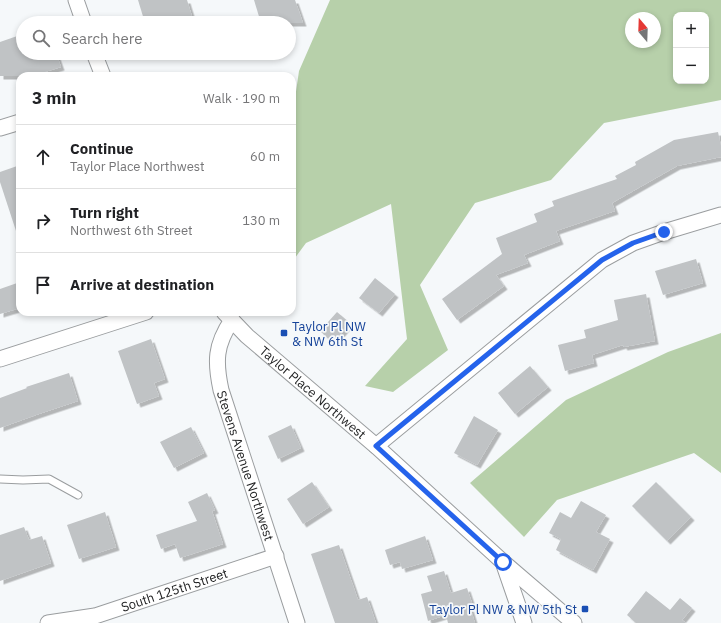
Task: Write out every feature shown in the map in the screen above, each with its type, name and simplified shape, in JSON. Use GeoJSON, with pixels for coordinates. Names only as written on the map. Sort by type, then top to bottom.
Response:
{"type":"FeatureCollection","features":[{"type":"Feature","properties":{"kind":"street"},"geometry":{"type":"LineString","coordinates":[[76,0],[82,16]]}},
{"type":"Feature","properties":{"kind":"street"},"geometry":{"type":"LineString","coordinates":[[97,60],[101,72]]}},
{"type":"Feature","properties":{"kind":"street"},"geometry":{"type":"LineString","coordinates":[[0,128],[16,123]]}},
{"type":"Feature","properties":{"kind":"street"},"geometry":{"type":"LineString","coordinates":[[376,446],[602,260],[633,243],[664,232],[721,216]]}},
{"type":"Feature","properties":{"kind":"street"},"geometry":{"type":"LineString","coordinates":[[0,359],[134,316]]}},
{"type":"Feature","properties":{"kind":"street","name":"Taylor Place Northwest"},"geometry":{"type":"LineString","coordinates":[[228,316],[247,336],[376,446],[503,562],[574,623]]}},
{"type":"Feature","properties":{"kind":"street","name":"Stevens Avenue Northwest"},"geometry":{"type":"LineString","coordinates":[[228,316],[218,352],[217,369],[221,390],[297,623]]}},
{"type":"Feature","properties":{"kind":"street","name":"South 125th Street"},"geometry":{"type":"LineString","coordinates":[[48,623],[66,622],[95,616],[276,556]]}},
{"type":"Feature","properties":{"kind":"street"},"geometry":{"type":"LineString","coordinates":[[503,562],[524,623]]}},
{"type":"Feature","properties":{"kind":"lane"},"geometry":{"type":"LineString","coordinates":[[0,479],[23,480],[49,478],[78,495]]}},
{"type":"Feature","properties":{"kind":"green space"},"geometry":{"type":"Polygon","coordinates":[[[330,0],[721,0],[721,100],[604,123],[551,180],[475,203],[420,285],[448,350],[393,392],[365,386],[407,339],[391,204],[306,243],[296,257],[296,92],[299,71],[330,0]]]}},
{"type":"Feature","properties":{"kind":"green space"},"geometry":{"type":"Polygon","coordinates":[[[721,333],[721,473],[694,453],[557,500],[524,537],[470,483],[566,400],[668,352],[721,333]]]}},
{"type":"Feature","properties":{"kind":"building"},"geometry":{"type":"Polygon","coordinates":[[[138,0],[187,0],[192,16],[143,16],[138,0]]]}},
{"type":"Feature","properties":{"kind":"building"},"geometry":{"type":"Polygon","coordinates":[[[254,0],[295,0],[303,23],[296,23],[296,16],[259,16],[254,0]]]}},
{"type":"Feature","properties":{"kind":"building"},"geometry":{"type":"Polygon","coordinates":[[[16,36],[16,60],[58,60],[61,67],[45,72],[16,72],[16,76],[0,76],[0,42],[16,36]]]}},
{"type":"Feature","properties":{"kind":"building"},"geometry":{"type":"Polygon","coordinates":[[[718,132],[721,146],[721,157],[677,166],[612,203],[615,211],[556,231],[560,241],[524,255],[528,263],[496,275],[504,286],[457,320],[442,299],[502,254],[496,238],[537,222],[534,214],[554,206],[552,201],[617,179],[615,176],[636,165],[635,162],[674,140],[718,132]]]}},
{"type":"Feature","properties":{"kind":"building"},"geometry":{"type":"Polygon","coordinates":[[[16,166],[16,231],[0,182],[0,172],[16,166]]]}},
{"type":"Feature","properties":{"kind":"building"},"geometry":{"type":"Polygon","coordinates":[[[696,259],[703,283],[663,295],[655,271],[696,259]]]}},
{"type":"Feature","properties":{"kind":"building"},"geometry":{"type":"Polygon","coordinates":[[[375,278],[395,294],[379,313],[359,298],[375,278]]]}},
{"type":"Feature","properties":{"kind":"building"},"geometry":{"type":"Polygon","coordinates":[[[16,283],[16,309],[0,314],[0,289],[16,283]]]}},
{"type":"Feature","properties":{"kind":"building"},"geometry":{"type":"Polygon","coordinates":[[[646,294],[655,341],[624,347],[623,345],[592,355],[594,363],[565,371],[558,345],[586,338],[584,330],[618,320],[614,300],[646,294]]]}},
{"type":"Feature","properties":{"kind":"building"},"geometry":{"type":"Polygon","coordinates":[[[337,312],[350,323],[333,343],[320,331],[337,312]]]}},
{"type":"Feature","properties":{"kind":"building"},"geometry":{"type":"Polygon","coordinates":[[[151,339],[165,379],[154,383],[159,396],[137,404],[118,351],[151,339]]]}},
{"type":"Feature","properties":{"kind":"building"},"geometry":{"type":"Polygon","coordinates":[[[530,366],[548,387],[515,414],[498,393],[530,366]]]}},
{"type":"Feature","properties":{"kind":"building"},"geometry":{"type":"Polygon","coordinates":[[[69,373],[78,401],[0,428],[0,398],[27,388],[26,387],[69,373]]]}},
{"type":"Feature","properties":{"kind":"building"},"geometry":{"type":"Polygon","coordinates":[[[474,416],[498,430],[477,465],[454,453],[474,416]]]}},
{"type":"Feature","properties":{"kind":"building"},"geometry":{"type":"Polygon","coordinates":[[[291,425],[301,448],[278,459],[268,436],[291,425]]]}},
{"type":"Feature","properties":{"kind":"building"},"geometry":{"type":"Polygon","coordinates":[[[191,427],[204,453],[174,468],[160,442],[191,427]]]}},
{"type":"Feature","properties":{"kind":"building"},"geometry":{"type":"Polygon","coordinates":[[[312,482],[329,507],[303,524],[287,499],[312,482]]]}},
{"type":"Feature","properties":{"kind":"building"},"geometry":{"type":"Polygon","coordinates":[[[656,482],[691,517],[667,541],[632,506],[656,482]]]}},
{"type":"Feature","properties":{"kind":"building"},"geometry":{"type":"Polygon","coordinates":[[[207,493],[215,510],[212,511],[223,544],[180,558],[175,544],[161,549],[156,535],[197,521],[188,502],[207,493]]]}},
{"type":"Feature","properties":{"kind":"building"},"geometry":{"type":"Polygon","coordinates":[[[581,501],[606,515],[596,532],[610,539],[593,570],[556,550],[561,539],[549,533],[560,512],[571,518],[581,501]]]}},
{"type":"Feature","properties":{"kind":"building"},"geometry":{"type":"Polygon","coordinates":[[[105,512],[116,547],[79,559],[67,525],[105,512]]]}},
{"type":"Feature","properties":{"kind":"building"},"geometry":{"type":"Polygon","coordinates":[[[24,527],[29,540],[42,536],[51,563],[0,581],[0,535],[24,527]]]}},
{"type":"Feature","properties":{"kind":"building"},"geometry":{"type":"Polygon","coordinates":[[[425,536],[433,560],[402,569],[400,562],[390,565],[385,550],[425,536]]]}},
{"type":"Feature","properties":{"kind":"building"},"geometry":{"type":"Polygon","coordinates":[[[339,545],[358,600],[367,597],[376,623],[335,623],[311,554],[339,545]]]}},
{"type":"Feature","properties":{"kind":"building"},"geometry":{"type":"Polygon","coordinates":[[[444,571],[451,593],[467,588],[473,606],[470,607],[475,623],[448,623],[446,615],[428,621],[421,594],[432,591],[427,576],[444,571]]]}},
{"type":"Feature","properties":{"kind":"building"},"geometry":{"type":"Polygon","coordinates":[[[646,591],[670,610],[680,598],[692,608],[682,620],[686,623],[636,623],[627,615],[646,591]]]}},
{"type":"Feature","properties":{"kind":"place","name":"Taylor Pl NW & NW 6th St"},"geometry":{"type":"Point","coordinates":[284,333]}},
{"type":"Feature","properties":{"kind":"place","name":"Taylor Pl NW & NW 5th St"},"geometry":{"type":"Point","coordinates":[585,609]}},
{"type":"Feature","properties":{"kind":"route"},"geometry":{"type":"LineString","coordinates":[[503,562],[376,446],[602,260],[633,243],[664,232]]}}]}
